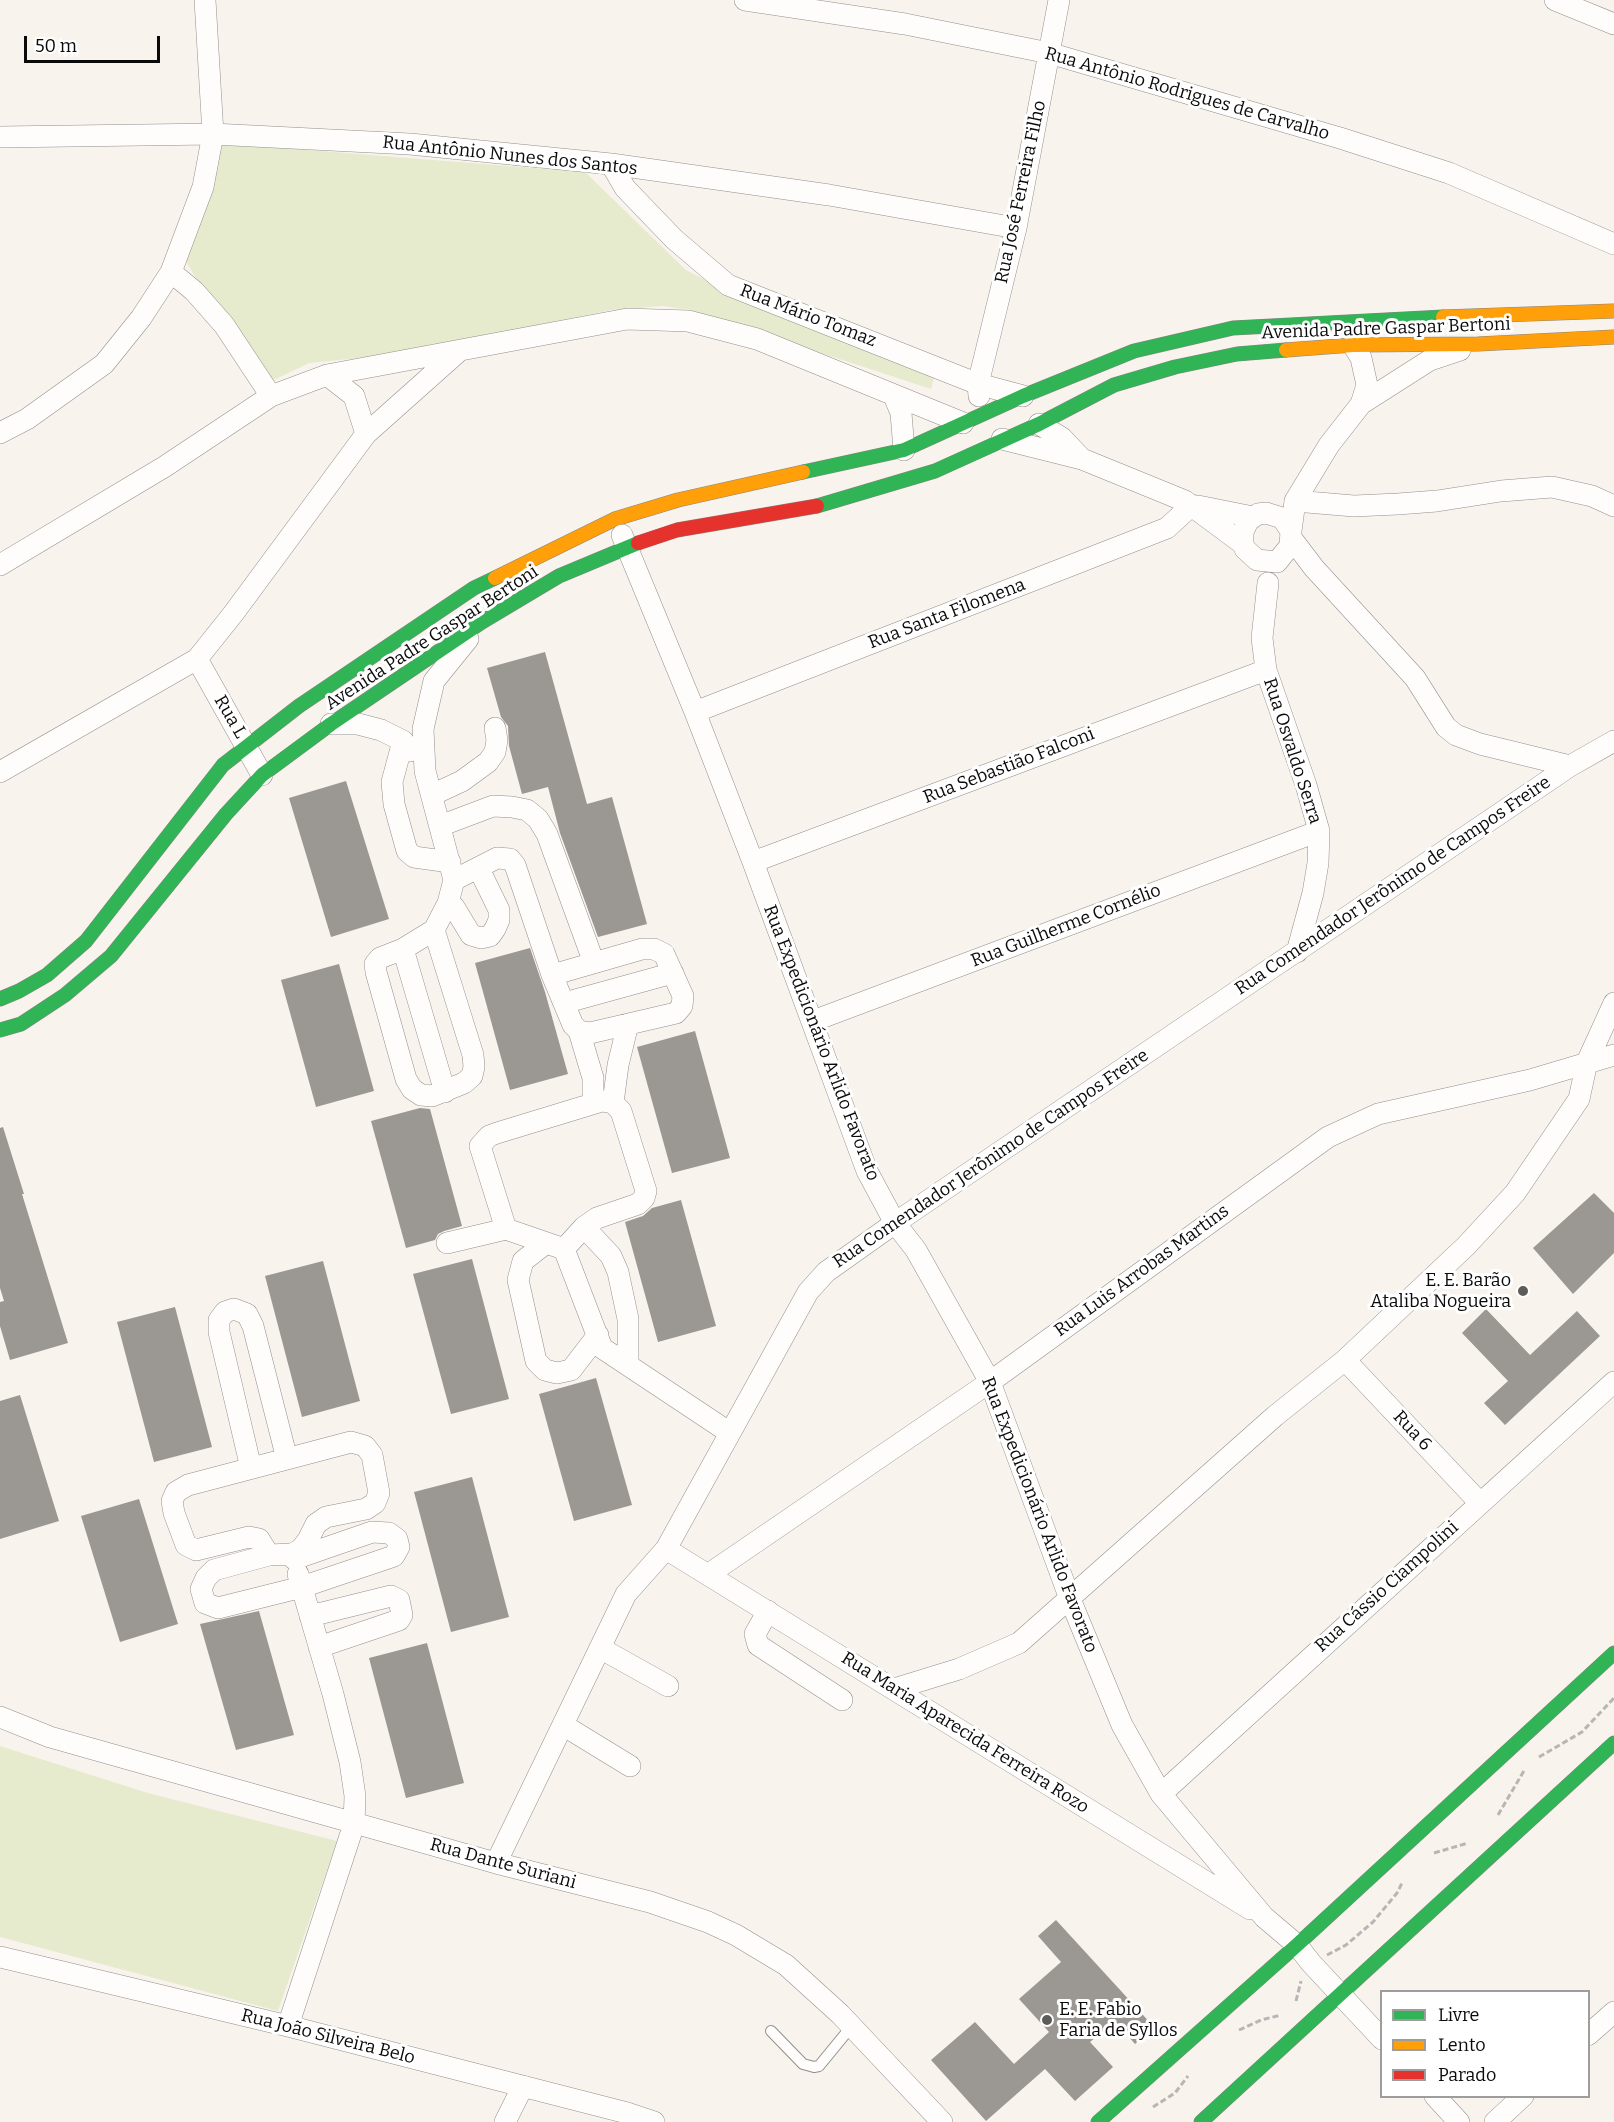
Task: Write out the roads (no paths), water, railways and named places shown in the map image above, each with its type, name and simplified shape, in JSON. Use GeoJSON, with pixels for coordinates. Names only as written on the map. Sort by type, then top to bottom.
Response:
{"type":"FeatureCollection","features":[{"type":"Feature","properties":{"kind":"street"},"geometry":{"type":"LineString","coordinates":[[0,433],[27,419],[104,364],[141,318],[171,272],[203,187],[213,134],[205,0]]}},
{"type":"Feature","properties":{"kind":"street","name":"Rua Antônio Rodrigues de Carvalho"},"geometry":{"type":"LineString","coordinates":[[745,0],[905,24],[1049,53],[1340,138],[1449,173],[1614,244]]}},
{"type":"Feature","properties":{"kind":"street","name":"Rua José Ferreira Filho"},"geometry":{"type":"LineString","coordinates":[[978,384],[1016,228],[1059,0]]}},
{"type":"Feature","properties":{"kind":"street"},"geometry":{"type":"LineString","coordinates":[[1555,0],[1614,24]]}},
{"type":"Feature","properties":{"kind":"street","name":"Rua Antônio Nunes dos Santos"},"geometry":{"type":"LineString","coordinates":[[0,137],[213,134],[410,144],[611,164],[829,195],[1016,228]]}},
{"type":"Feature","properties":{"kind":"street","name":"Rua Mário Tomaz"},"geometry":{"type":"LineString","coordinates":[[611,164],[625,188],[674,239],[728,285],[978,384],[1023,396]]}},
{"type":"Feature","properties":{"kind":"street"},"geometry":{"type":"LineString","coordinates":[[171,272],[194,291],[224,325],[271,396]]}},
{"type":"Feature","properties":{"kind":"street","name":"Avenida Padre Gaspar Bertoni"},"geometry":{"type":"LineString","coordinates":[[0,1030],[21,1024],[65,995],[111,956],[226,814],[262,775],[331,724],[482,622],[559,576],[628,546],[677,530],[806,509],[935,471],[1023,396],[1134,351],[1233,328],[1409,318],[1614,311]]}},
{"type":"Feature","properties":{"kind":"street"},"geometry":{"type":"LineString","coordinates":[[0,565],[164,467],[271,396],[327,375],[627,319],[688,321],[757,339],[894,396],[1082,459],[1192,505],[1253,517],[1266,513],[1274,514],[1281,518],[1314,568],[1415,678],[1446,727],[1456,735],[1480,744],[1570,766]]}},
{"type":"Feature","properties":{"kind":"street","name":"Avenida Padre Gaspar Bertoni"},"geometry":{"type":"LineString","coordinates":[[0,999],[19,992],[47,975],[86,941],[223,765],[247,745],[308,700],[474,588],[615,519],[678,500],[904,450],[984,428],[1039,424],[1114,385],[1175,367],[1237,354],[1353,345],[1478,344],[1614,337]]}},
{"type":"Feature","properties":{"kind":"street"},"geometry":{"type":"LineString","coordinates":[[1272,560],[1290,546],[1295,501],[1329,445],[1361,404],[1430,360],[1478,344]]}},
{"type":"Feature","properties":{"kind":"street"},"geometry":{"type":"LineString","coordinates":[[1353,345],[1361,358],[1367,385],[1361,404]]}},
{"type":"Feature","properties":{"kind":"street"},"geometry":{"type":"LineString","coordinates":[[0,772],[197,659],[366,434],[458,352]]}},
{"type":"Feature","properties":{"kind":"street"},"geometry":{"type":"LineString","coordinates":[[327,375],[354,396],[366,434]]}},
{"type":"Feature","properties":{"kind":"street"},"geometry":{"type":"LineString","coordinates":[[978,384],[984,428]]}},
{"type":"Feature","properties":{"kind":"street"},"geometry":{"type":"LineString","coordinates":[[894,396],[901,413],[904,450]]}},
{"type":"Feature","properties":{"kind":"street"},"geometry":{"type":"LineString","coordinates":[[1023,396],[1030,402],[1039,424],[1062,438],[1082,459]]}},
{"type":"Feature","properties":{"kind":"street"},"geometry":{"type":"LineString","coordinates":[[1274,514],[1295,501],[1354,506],[1398,504],[1552,486],[1592,496],[1614,506]]}},
{"type":"Feature","properties":{"kind":"street"},"geometry":{"type":"LineString","coordinates":[[1192,505],[1243,544]]}},
{"type":"Feature","properties":{"kind":"street","name":"Rua Santa Filomena"},"geometry":{"type":"LineString","coordinates":[[695,712],[1167,528],[1192,505]]}},
{"type":"Feature","properties":{"kind":"street"},"geometry":{"type":"LineString","coordinates":[[1253,517],[1243,532],[1245,549],[1272,560],[1314,568]]}},
{"type":"Feature","properties":{"kind":"street","name":"Rua Expedicionário Arlido Favorato"},"geometry":{"type":"LineString","coordinates":[[615,519],[695,712],[753,862],[867,1171],[895,1223],[916,1250],[990,1382],[1070,1599],[1122,1725],[1161,1794],[1264,1917],[1297,1945],[1380,2037]]}},
{"type":"Feature","properties":{"kind":"street","name":"Rua Osvaldo Serra"},"geometry":{"type":"LineString","coordinates":[[1272,560],[1262,638],[1266,670],[1306,786],[1318,831],[1318,863],[1313,893],[1297,952]]}},
{"type":"Feature","properties":{"kind":"street"},"geometry":{"type":"LineString","coordinates":[[434,930],[473,1055],[474,1067],[472,1076],[464,1083],[432,1096],[421,1095],[412,1089],[406,1079],[375,964],[380,958],[403,949],[434,930],[448,903],[452,871],[425,771],[423,729],[435,681],[482,622]]}},
{"type":"Feature","properties":{"kind":"street","name":"Rua L"},"geometry":{"type":"LineString","coordinates":[[197,659],[262,775]]}},
{"type":"Feature","properties":{"kind":"street","name":"Rua Sebastião Falconi"},"geometry":{"type":"LineString","coordinates":[[753,862],[1266,670]]}},
{"type":"Feature","properties":{"kind":"street"},"geometry":{"type":"LineString","coordinates":[[331,724],[358,724],[381,730],[403,741],[425,771]]}},
{"type":"Feature","properties":{"kind":"street"},"geometry":{"type":"LineString","coordinates":[[432,795],[462,781],[488,762],[495,752],[497,740],[495,729]]}},
{"type":"Feature","properties":{"kind":"street"},"geometry":{"type":"LineString","coordinates":[[403,741],[392,782],[394,804],[407,851],[414,857],[452,871],[479,869],[497,858],[510,859],[515,865],[552,975],[573,1025],[579,1031],[603,1103]]}},
{"type":"Feature","properties":{"kind":"street","name":"Rua Comendador Jerônimo de Campos Freire"},"geometry":{"type":"LineString","coordinates":[[496,1863],[626,1594],[666,1549],[808,1292],[826,1272],[1570,766],[1614,741]]}},
{"type":"Feature","properties":{"kind":"street"},"geometry":{"type":"LineString","coordinates":[[440,826],[493,806],[527,810],[538,819],[547,834],[594,963]]}},
{"type":"Feature","properties":{"kind":"street","name":"Rua Guilherme Cornélio"},"geometry":{"type":"LineString","coordinates":[[813,1021],[1318,831]]}},
{"type":"Feature","properties":{"kind":"street"},"geometry":{"type":"LineString","coordinates":[[448,903],[454,907],[471,935],[481,938],[490,936],[499,920],[499,909],[479,869]]}},
{"type":"Feature","properties":{"kind":"street"},"geometry":{"type":"LineString","coordinates":[[403,949],[445,1092]]}},
{"type":"Feature","properties":{"kind":"street"},"geometry":{"type":"LineString","coordinates":[[552,975],[642,950],[654,949],[664,954],[683,996],[682,1006],[676,1013],[590,1034],[579,1031]]}},
{"type":"Feature","properties":{"kind":"street"},"geometry":{"type":"LineString","coordinates":[[564,1003],[673,973]]}},
{"type":"Feature","properties":{"kind":"street"},"geometry":{"type":"LineString","coordinates":[[894,1689],[960,1669],[1019,1644],[1275,1416],[1345,1360],[1466,1246],[1515,1192],[1579,1099],[1587,1062],[1614,1003]]}},
{"type":"Feature","properties":{"kind":"street"},"geometry":{"type":"LineString","coordinates":[[603,1103],[618,1065],[628,1024]]}},
{"type":"Feature","properties":{"kind":"street","name":"Rua Luis Arrobas Martins"},"geometry":{"type":"LineString","coordinates":[[709,1574],[990,1382],[1329,1137],[1378,1114],[1530,1080],[1614,1055]]}},
{"type":"Feature","properties":{"kind":"street"},"geometry":{"type":"LineString","coordinates":[[506,1229],[480,1146],[489,1136],[603,1103],[621,1111],[646,1191],[644,1198],[638,1204],[597,1218],[555,1246],[523,1261],[518,1280],[536,1361],[545,1370],[557,1373],[571,1370],[598,1335]]}},
{"type":"Feature","properties":{"kind":"street"},"geometry":{"type":"LineString","coordinates":[[584,1227],[611,1256],[618,1272],[628,1319],[628,1365]]}},
{"type":"Feature","properties":{"kind":"street"},"geometry":{"type":"LineString","coordinates":[[447,1243],[506,1229],[555,1246],[598,1335],[602,1348],[730,1433]]}},
{"type":"Feature","properties":{"kind":"street"},"geometry":{"type":"LineString","coordinates":[[251,1468],[219,1332],[219,1320],[225,1312],[234,1309],[247,1314],[253,1326],[287,1459]]}},
{"type":"Feature","properties":{"kind":"street","name":"Rua 6"},"geometry":{"type":"LineString","coordinates":[[1345,1360],[1480,1503]]}},
{"type":"Feature","properties":{"kind":"street","name":"Rua Cássio Ciampolini"},"geometry":{"type":"LineString","coordinates":[[1161,1794],[1614,1382]]}},
{"type":"Feature","properties":{"kind":"street"},"geometry":{"type":"LineString","coordinates":[[269,1555],[258,1539],[249,1537],[196,1550],[186,1545],[174,1513],[172,1501],[176,1492],[188,1485],[351,1442],[365,1446],[372,1455],[379,1493],[375,1503],[366,1509],[326,1517],[316,1524],[308,1540],[293,1557]]}},
{"type":"Feature","properties":{"kind":"street"},"geometry":{"type":"LineString","coordinates":[[372,1532],[389,1533],[397,1539],[399,1547],[394,1556],[302,1587],[218,1608],[205,1603],[201,1589],[213,1570],[269,1555],[293,1557],[372,1532]]}},
{"type":"Feature","properties":{"kind":"street","name":"Rua Maria Aparecida Ferreira Rozo"},"geometry":{"type":"LineString","coordinates":[[666,1549],[1264,1917]]}},
{"type":"Feature","properties":{"kind":"street"},"geometry":{"type":"LineString","coordinates":[[288,2026],[354,1824],[355,1796],[350,1762],[293,1557]]}},
{"type":"Feature","properties":{"kind":"street"},"geometry":{"type":"LineString","coordinates":[[310,1616],[391,1596],[399,1600],[402,1615],[399,1620],[319,1647]]}},
{"type":"Feature","properties":{"kind":"street"},"geometry":{"type":"LineString","coordinates":[[768,1611],[756,1634],[758,1645],[842,1700]]}},
{"type":"Feature","properties":{"kind":"street"},"geometry":{"type":"LineString","coordinates":[[600,1648],[668,1686]]}},
{"type":"Feature","properties":{"kind":"street"},"geometry":{"type":"LineString","coordinates":[[1098,2122],[1297,1945],[1614,1653]]}},
{"type":"Feature","properties":{"kind":"street","name":"Rua Dante Suriani"},"geometry":{"type":"LineString","coordinates":[[0,1717],[50,1737],[354,1824],[650,1902],[708,1922],[736,1935],[786,1965],[851,2027],[942,2122]]}},
{"type":"Feature","properties":{"kind":"street"},"geometry":{"type":"LineString","coordinates":[[563,1725],[630,1766]]}},
{"type":"Feature","properties":{"kind":"street"},"geometry":{"type":"LineString","coordinates":[[1202,2122],[1614,1743]]}},
{"type":"Feature","properties":{"kind":"street","name":"Rua João Silveira Belo"},"geometry":{"type":"LineString","coordinates":[[0,1957],[288,2026],[627,2113],[654,2122]]}},
{"type":"Feature","properties":{"kind":"street"},"geometry":{"type":"LineString","coordinates":[[1590,2033],[1614,2012]]}},
{"type":"Feature","properties":{"kind":"street"},"geometry":{"type":"LineString","coordinates":[[505,2122],[523,2086]]}},
{"type":"Feature","properties":{"kind":"street"},"geometry":{"type":"LineString","coordinates":[[1436,2098],[1459,2122]]}},
{"type":"Feature","properties":{"kind":"street"},"geometry":{"type":"LineString","coordinates":[[1495,2122],[1522,2098]]}},
{"type":"Feature","properties":{"kind":"lane"},"geometry":{"type":"LineString","coordinates":[[771,2031],[800,2062],[814,2067],[819,2066],[851,2027]]}},
{"type":"Feature","properties":{"kind":"place","name":"E. E. Barão Ataliba Nogueira"},"geometry":{"type":"Point","coordinates":[1523,1291]}},
{"type":"Feature","properties":{"kind":"place","name":"E. E. Fabio Faria de Syllos"},"geometry":{"type":"Point","coordinates":[1047,2020]}}]}
